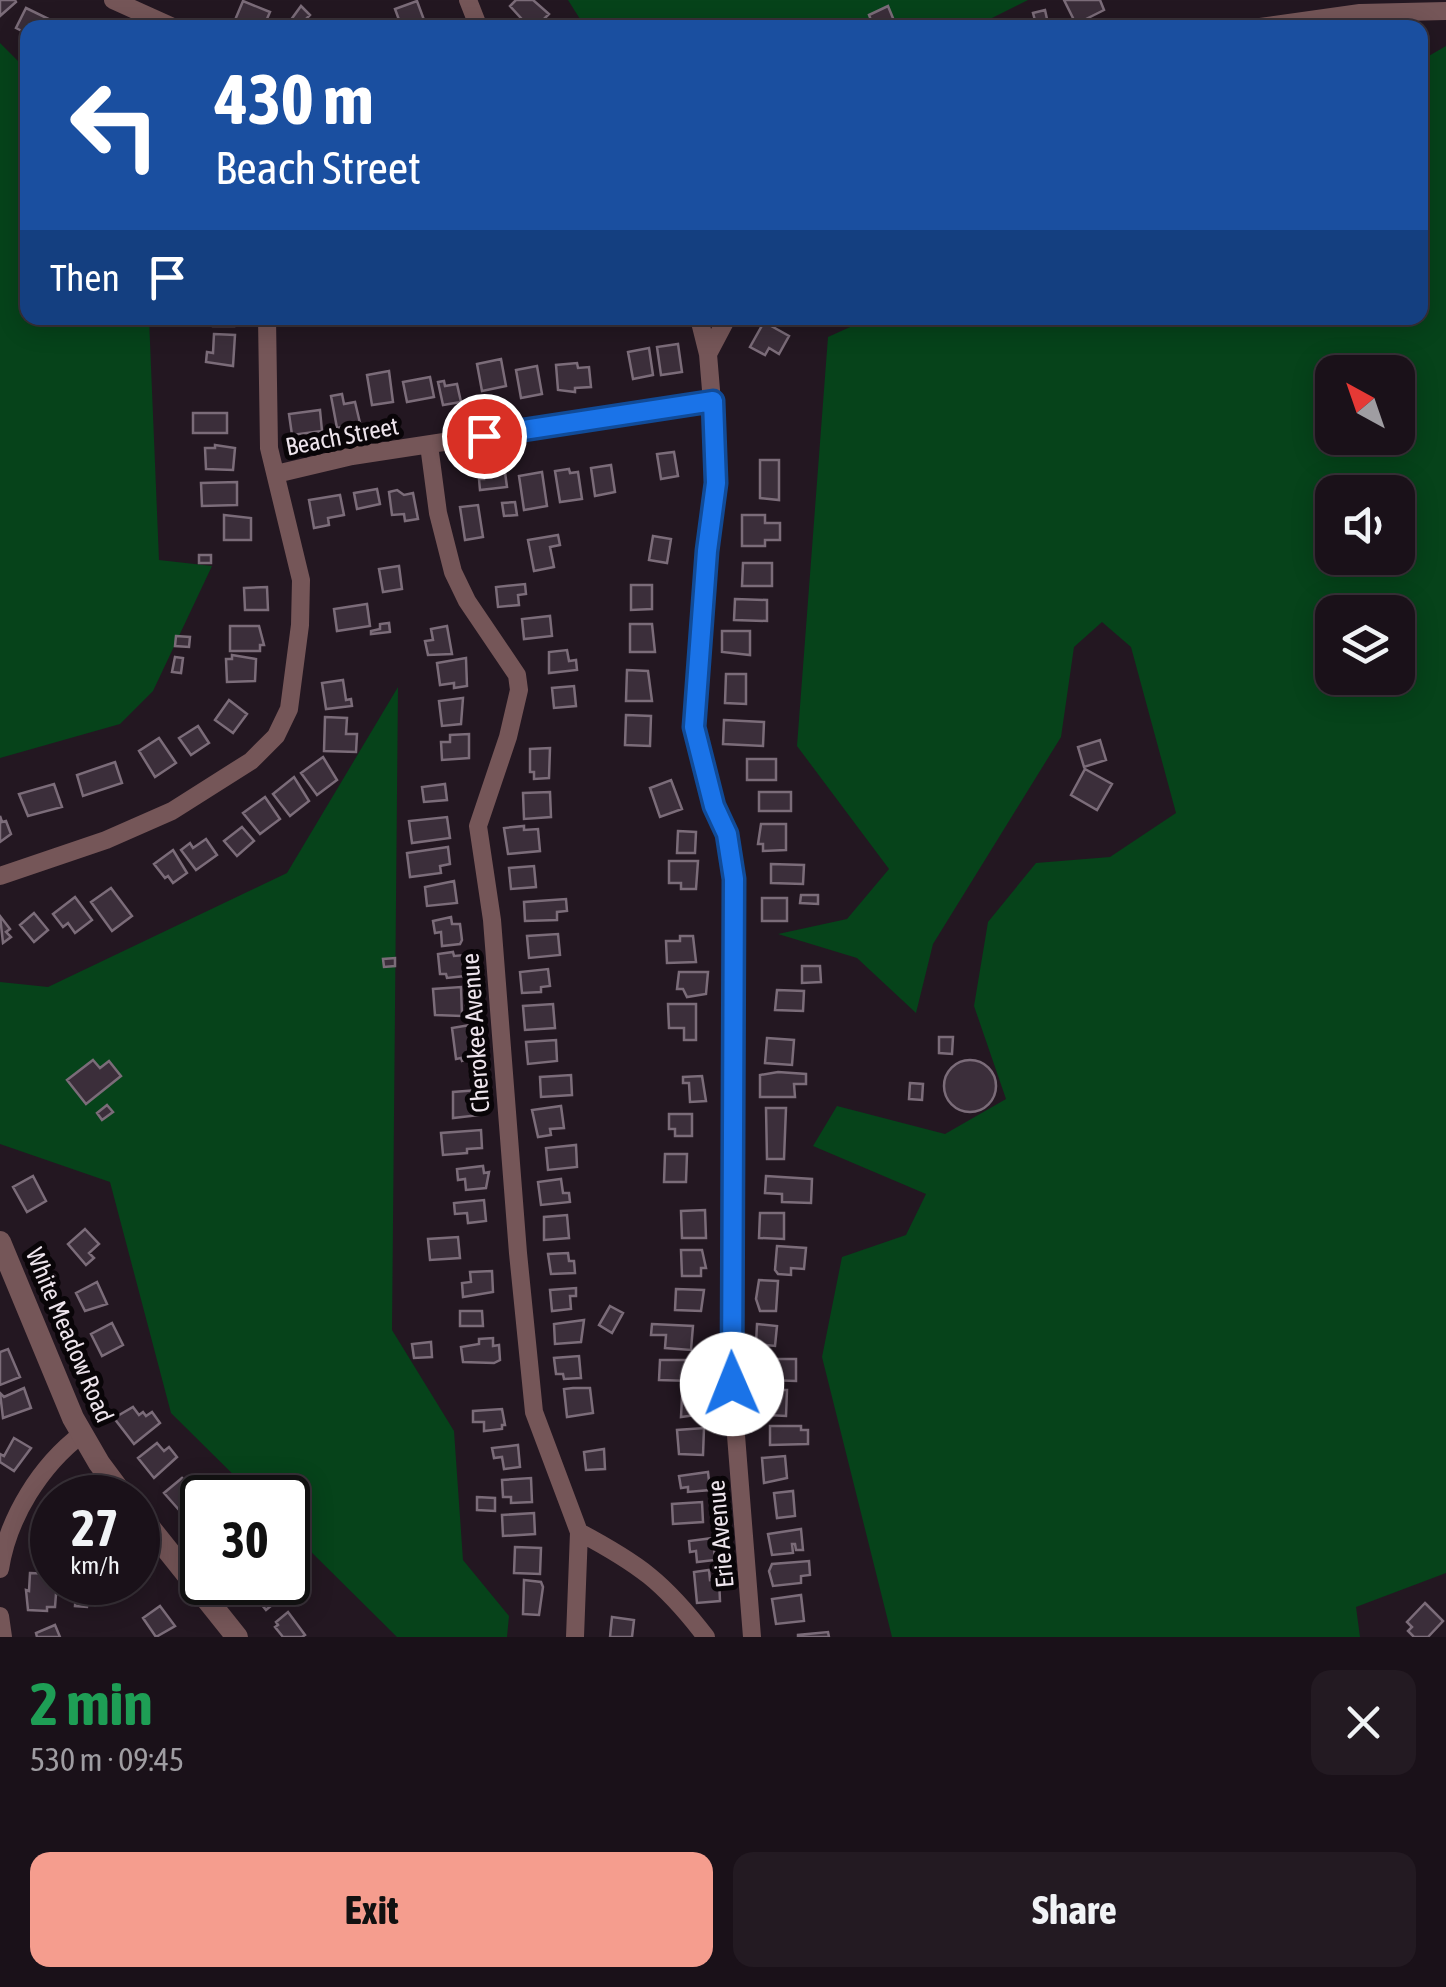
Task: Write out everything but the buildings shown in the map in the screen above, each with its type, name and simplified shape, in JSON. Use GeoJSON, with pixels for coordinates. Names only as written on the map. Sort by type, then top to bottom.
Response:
{"type":"FeatureCollection","features":[{"type":"Feature","properties":{"kind":"street"},"geometry":{"type":"LineString","coordinates":[[112,0],[158,20]]}},
{"type":"Feature","properties":{"kind":"street"},"geometry":{"type":"LineString","coordinates":[[1311,20],[1360,13],[1446,12]]}},
{"type":"Feature","properties":{"kind":"street"},"geometry":{"type":"LineString","coordinates":[[0,876],[106,840],[172,811],[251,761],[276,736],[289,709],[300,580],[269,448],[267,325]]}},
{"type":"Feature","properties":{"kind":"street","name":"Erie Avenue"},"geometry":{"type":"LineString","coordinates":[[700,325],[708,354],[713,401],[716,490],[705,569],[694,727],[714,806],[727,834],[734,879],[732,1384],[752,1637]]}},
{"type":"Feature","properties":{"kind":"street"},"geometry":{"type":"LineString","coordinates":[[708,354],[723,325]]}},
{"type":"Feature","properties":{"kind":"street","name":"Beach Street"},"geometry":{"type":"LineString","coordinates":[[276,474],[352,456],[713,401]]}},
{"type":"Feature","properties":{"kind":"street","name":"Cherokee Avenue"},"geometry":{"type":"LineString","coordinates":[[429,445],[438,513],[453,572],[467,601],[517,675],[516,704],[478,826],[492,920],[534,1412],[579,1532],[575,1637]]}},
{"type":"Feature","properties":{"kind":"street","name":"White Meadow Road"},"geometry":{"type":"LineString","coordinates":[[0,1242],[82,1434],[110,1475]]}},
{"type":"Feature","properties":{"kind":"street"},"geometry":{"type":"LineString","coordinates":[[0,1569],[14,1523],[29,1496],[54,1458],[82,1434]]}},
{"type":"Feature","properties":{"kind":"street"},"geometry":{"type":"LineString","coordinates":[[579,1532],[629,1559],[654,1578],[677,1598],[706,1637]]}},
{"type":"Feature","properties":{"kind":"street"},"geometry":{"type":"LineString","coordinates":[[160,1541],[237,1637]]}},
{"type":"Feature","properties":{"kind":"street"},"geometry":{"type":"LineString","coordinates":[[0,1616],[4,1637]]}},
{"type":"Feature","properties":{"kind":"green space"},"geometry":{"type":"Polygon","coordinates":[[[568,0],[1028,0],[988,20],[581,20],[568,0]]]}},
{"type":"Feature","properties":{"kind":"green space"},"geometry":{"type":"Polygon","coordinates":[[[0,43],[20,63],[20,325],[149,325],[159,560],[212,566],[153,691],[120,724],[0,758],[0,43]]]}},
{"type":"Feature","properties":{"kind":"green space"},"geometry":{"type":"Polygon","coordinates":[[[1446,46],[1446,1573],[1356,1607],[1360,1637],[892,1637],[822,1357],[842,1257],[906,1235],[926,1194],[813,1146],[837,1106],[945,1134],[1006,1099],[974,1006],[988,922],[1036,863],[1110,857],[1176,813],[1131,647],[1102,622],[1074,647],[1061,737],[933,944],[916,1013],[857,958],[778,934],[847,919],[889,869],[797,746],[828,337],[855,325],[1428,325],[1428,56],[1446,46]]]}},
{"type":"Feature","properties":{"kind":"green space"},"geometry":{"type":"Polygon","coordinates":[[[398,687],[392,1330],[454,1431],[463,1560],[509,1616],[507,1637],[397,1637],[310,1551],[310,1475],[234,1475],[171,1413],[110,1182],[0,1144],[0,982],[48,987],[287,873],[398,687]]]}},
{"type":"Feature","properties":{"kind":"route"},"geometry":{"type":"LineString","coordinates":[[484,436],[713,401],[716,483],[694,727],[714,806],[732,852],[734,879],[732,1384]]}}]}
